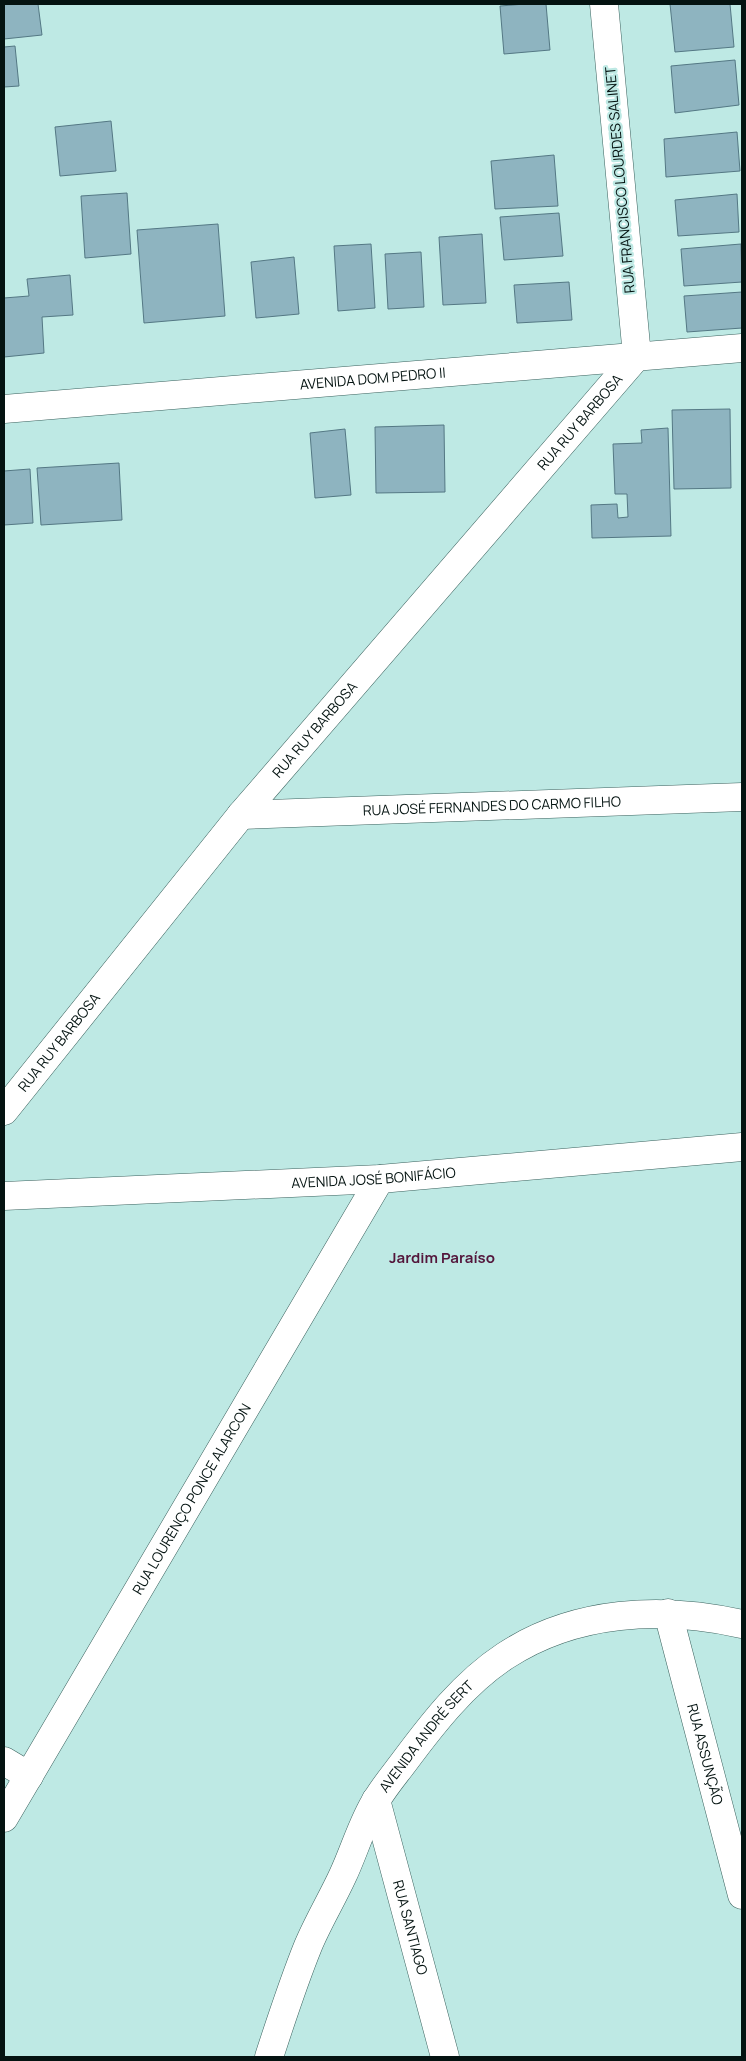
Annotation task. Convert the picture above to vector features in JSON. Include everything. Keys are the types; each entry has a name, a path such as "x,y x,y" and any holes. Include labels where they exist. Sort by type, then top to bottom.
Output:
{"street":[{"name":"RUA FRANCISCO LOURDES SALINET","path":"604,4 636,356"},
{"name":"AVENIDA DOM PEDRO II","path":"4,409 742,348"},
{"name":"RUA RUY BARBOSA","path":"4,1111 241,815 636,356"},
{"name":"RUA JOSÉ FERNANDES DO CARMO FILHO","path":"241,815 742,797"},
{"name":"AVENIDA JOSÉ BONIFÁCIO","path":"4,1196 380,1179 742,1147"},
{"name":"RUA LOURENÇO PONCE ALARCON","path":"4,1818 380,1179"},
{"name":"AVENIDA ANDRÉ SERT","path":"269,2057 308,1945 343,1874 376,1800 426,1732 459,1695 505,1656 542,1636 570,1625 618,1615 668,1613 711,1617 742,1624"},
{"name":"RUA ASSUNÇÃO","path":"668,1613 742,1895"},
{"path":"4,1761 29,1776"},
{"name":"RUA SANTIAGO","path":"376,1800 445,2057"}],"building":[{"path":"4,4 38,4 42,35 4,39"},
{"path":"546,4 550,50 504,54 500,6"},
{"path":"670,4 730,4 734,47 675,52"},
{"path":"15,46 19,86 4,87 4,47"},
{"path":"735,60 739,105 675,113 671,66"},
{"path":"111,121 116,171 60,176 55,127"},
{"path":"737,132 740,171 666,177 664,139"},
{"path":"554,155 558,206 495,209 491,161"},
{"path":"127,193 131,254 85,258 81,196"},
{"path":"737,194 739,232 678,236 675,200"},
{"path":"559,213 563,256 504,260 500,217"},
{"path":"218,224 225,316 144,323 137,230"},
{"path":"482,234 486,303 443,305 439,237"},
{"path":"371,244 375,308 338,311 334,246"},
{"path":"741,244 742,282 684,286 681,249"},
{"path":"421,252 424,307 388,309 385,254"},
{"path":"294,257 299,314 256,318 251,262"},
{"path":"70,275 73,315 42,317 44,353 4,357 4,298 29,296 27,279"},
{"path":"569,282 572,320 517,323 514,285"},
{"path":"742,292 742,328 687,332 684,296"},
{"path":"730,409 731,488 674,489 672,410"},
{"path":"444,425 445,492 376,493 375,427"},
{"path":"668,428 671,536 592,538 591,505 617,504 618,518 628,517 627,494 615,494 613,444 642,443 641,430"},
{"path":"345,429 351,495 315,498 310,433"},
{"path":"119,463 122,520 41,525 37,468"},
{"path":"30,469 33,523 4,525 4,471"}],"district":[{"name":"Jardim Paraíso","path":"442,1258"}]}
